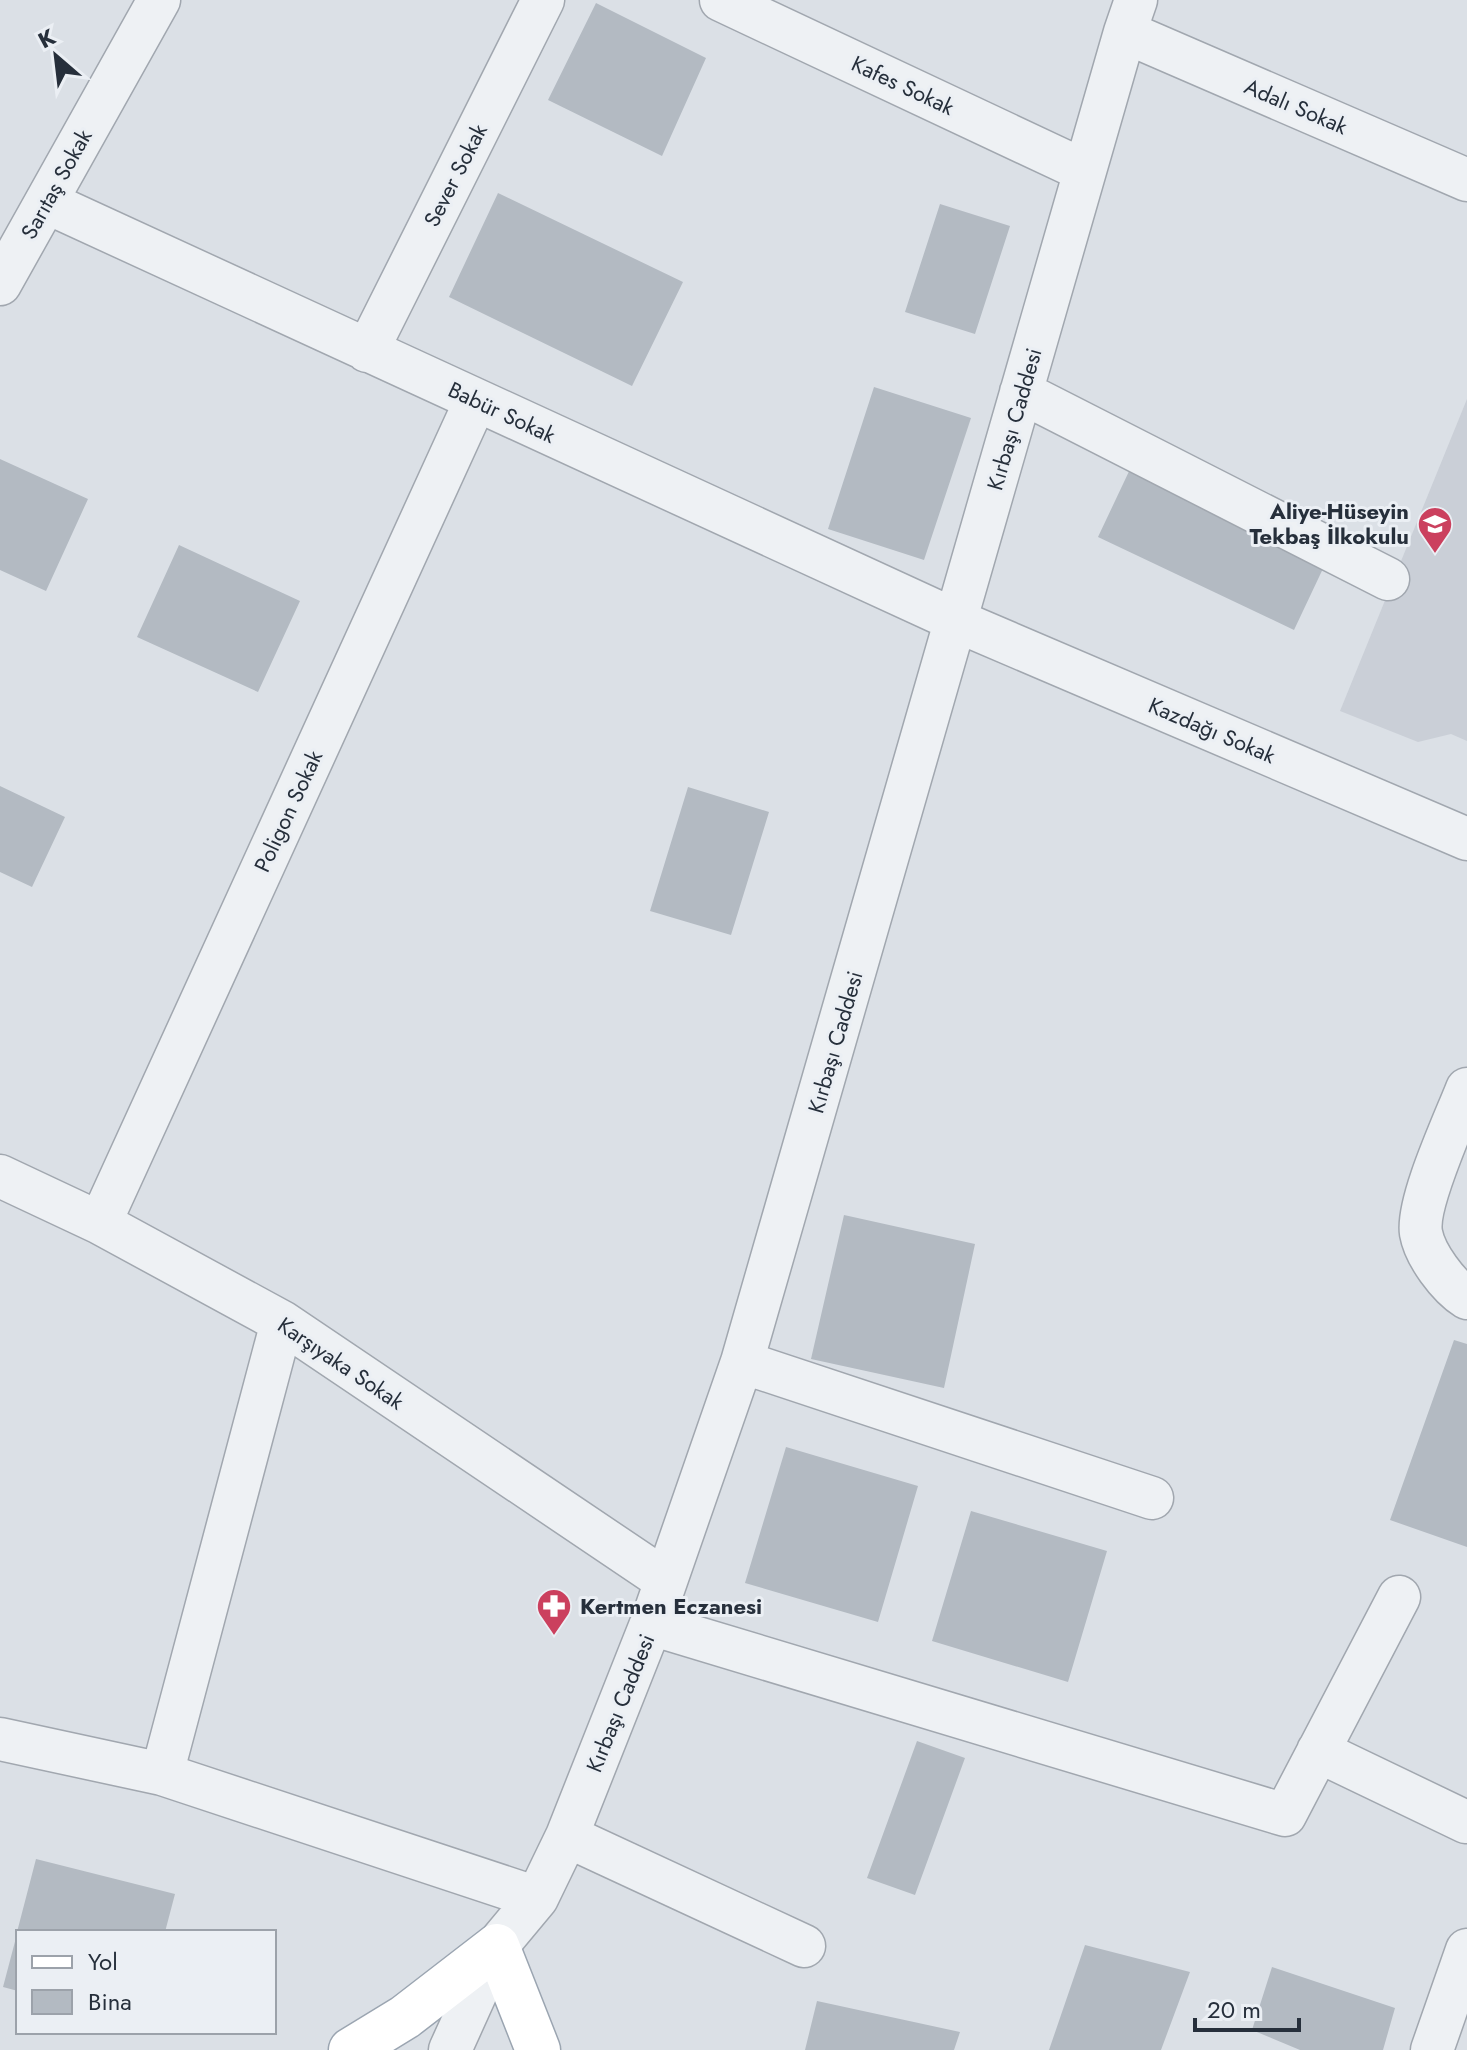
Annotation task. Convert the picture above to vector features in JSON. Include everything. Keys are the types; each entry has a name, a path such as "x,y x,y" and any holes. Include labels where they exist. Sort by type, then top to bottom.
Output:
{"main road":[{"path":"351,2050 405,2017 497,1946 538,2050"}],"street":[{"name":"Sarıtaş Sokak","path":"0,284 159,0"},
{"name":"Sever Sokak","path":"367,351 543,0"},
{"name":"Kafes Sokak","path":"721,0 1085,171"},
{"name":"Kırbaşı Caddesi","path":"450,2050 497,1946 537,1898 567,1836 651,1624 742,1362 1131,16"},
{"name":"Adalı Sokak","path":"1131,16 1467,180"},
{"name":"Babür Sokak","path":"46,202 957,621"},
{"path":"1021,392 1388,579"},
{"name":"Poligon Sokak","path":"100,1223 476,400"},
{"name":"Kazdağı Sokak","path":"957,621 1467,839"},
{"path":"1467,1089 1428,1187 1420,1232 1437,1269 1467,1298"},
{"name":"Karşıyaka Sokak","path":"0,1176 100,1223 282,1322 665,1580"},
{"path":"162,1774 282,1322"},
{"path":"742,1362 1152,1498"},
{"path":"651,1624 1285,1815 1399,1597"},
{"path":"0,1739 162,1774 537,1898"},
{"path":"1318,1751 1466,1822"},
{"path":"567,1836 804,1946"},
{"path":"1432,2050 1465,1965"}],"shaded area":[{"name":"Aliye-Hüseyin Tekbaş İlkokulu","path":"1467,399 1467,741 1451,734 1418,742 1340,711"}],"building":[{"path":"596,3 706,58 662,156 548,100"},
{"path":"498,193 683,282 632,386 449,297"},
{"path":"940,204 1010,226 975,334 905,312"},
{"path":"874,387 971,418 924,560 828,529"},
{"path":"0,459 88,499 46,591 0,570"},
{"path":"1132,465 1328,558 1294,630 1098,537"},
{"path":"179,545 300,601 258,692 137,637"},
{"path":"0,786 65,817 32,887 0,872"},
{"path":"688,787 769,812 731,935 650,911"},
{"path":"844,1215 975,1244 944,1388 811,1359"},
{"path":"1454,1340 1467,1344 1467,1547 1390,1520"},
{"path":"786,1447 918,1486 878,1622 745,1583"},
{"path":"971,1511 1107,1551 1068,1682 932,1641"},
{"path":"917,1741 965,1758 915,1895 867,1878"},
{"path":"36,1859 175,1894 166,1930 18,1930"},
{"path":"16,1938 16,1990 3,1987"},
{"path":"1085,1945 1190,1972 1161,2050 1049,2050"},
{"path":"1272,1967 1395,2008 1383,2050 1300,2050 1252,2030"},
{"path":"817,2001 960,2032 954,2050 805,2050"}],"place":[{"name":"Aliye-Hüseyin Tekbaş İlkokulu","path":"1435,555"},
{"name":"Kertmen Eczanesi","path":"554,1637"}]}
